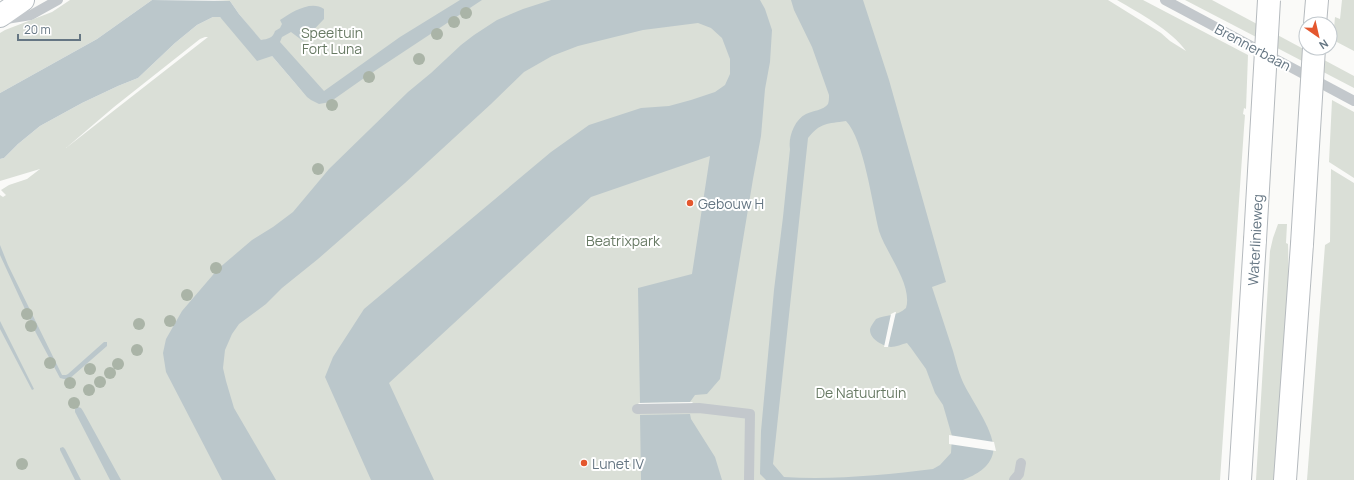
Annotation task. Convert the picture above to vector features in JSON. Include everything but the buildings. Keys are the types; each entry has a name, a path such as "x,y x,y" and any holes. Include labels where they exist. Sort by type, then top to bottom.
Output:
{"main road":[{"path":"0,16 23,0"},
{"name":"Waterlinieweg","path":"1240,480 1269,0"},
{"path":"1285,480 1314,56"}],"lane":[{"path":"0,21 31,14 58,0"},
{"name":"Brennerbaan","path":"1164,0 1354,101"},
{"path":"637,409 699,408 750,414 749,480"},
{"path":"1014,480 1019,474 1021,463"}],"green space":[{"path":"70,0 152,0 97,39 0,93 0,33 52,12"},
{"name":"Beatrixpark","path":"214,0 1108,0 1161,33 1170,41 1186,51 1180,43 1163,29 1145,16 1117,0 1143,0 1248,55 1246,109 1244,108 1243,114 1245,115 1220,480 0,480 0,195 3,197 6,195 1,190 9,185 27,179 40,169 0,181 0,159 4,158 40,126 82,103 138,78 175,43 197,25 213,17 220,17 272,56 307,97 230,1","holes":["208,37 66,148 114,107 200,39"]},
{"path":"1185,0 1212,0 1298,46 1298,56 1317,56 1354,76 1354,88"},
{"path":"1342,0 1354,0 1354,51 1338,43 1338,18 1340,19"},
{"path":"1332,100 1354,112 1354,178 1329,162"},
{"path":"1331,169 1354,183 1354,480 1307,480 1325,245 1330,242"},
{"path":"1278,224 1287,224 1286,243 1288,244 1289,289 1276,480 1256,480 1270,251"}],"shaded area":[{"path":"152,0 230,1 261,40 272,37 275,31 280,28 282,24 280,20 302,8 313,6 324,9 324,19 303,41 291,32 282,37 280,42 324,91 400,37 460,0 482,0 330,102 319,104 307,97 272,56 257,61 220,17 213,17 197,25 175,43 138,78 82,103 40,126 4,158 0,159 0,93 97,39"},
{"path":"551,0 760,0 765,9 772,30 770,62 765,89 761,136 720,379 707,394 695,395 690,402 640,403 638,288 692,274 710,156 591,197 389,383 434,480 371,480 325,377 333,357 364,309 551,152 589,125 641,108 669,106 691,100 715,92 725,85 730,74 730,59 722,38 711,28 698,23 643,30 578,46 552,56 524,72 405,183 318,259 282,288 266,304 239,324 232,334 225,350 223,368 226,381 234,408 276,480 222,480 166,372 163,353 166,339 182,311 218,269 252,240 293,212 329,169 408,92 461,45 497,20 523,9"},
{"path":"791,0 863,0 889,80 946,282 932,287 961,377 987,426 993,445 993,453 986,466 973,476 963,480 766,480 760,474 761,431 790,140 798,120 806,114 826,106 829,100 829,95 812,47 794,10","holes":["846,121 852,130 863,157 879,231 882,240 898,269 906,289 907,299 906,308 903,311 876,319 871,327 871,334 872,337 881,344 891,347 907,343 926,369 935,393 943,405 952,436 951,453 940,465 933,469 859,476 821,478 784,477 773,464 808,138 821,126 829,123"]},
{"path":"0,245 8,265 62,375 68,374 104,342 107,342 107,346 68,380 60,378 36,333 0,255"},
{"path":"0,321 34,389 32,390 0,329"},
{"path":"78,407 83,411 121,480 110,480 75,412 75,409"},
{"path":"690,414 691,419 715,457 722,480 641,480 640,415"},
{"path":"63,447 81,480 75,480 60,450 60,448"}],"pier":[{"path":"895,312 888,347 884,347 891,314"},
{"path":"693,402 691,404 638,403"},
{"path":"949,435 994,442 996,451 949,444"}],"place":[{"name":"Gebouw H","path":"690,203"},
{"name":"Lunet IV","path":"584,463"}],"park label":[{"name":"Speeltuin Fort Luna","path":"332,40"},
{"name":"De Natuurtuin","path":"861,392"}]}
